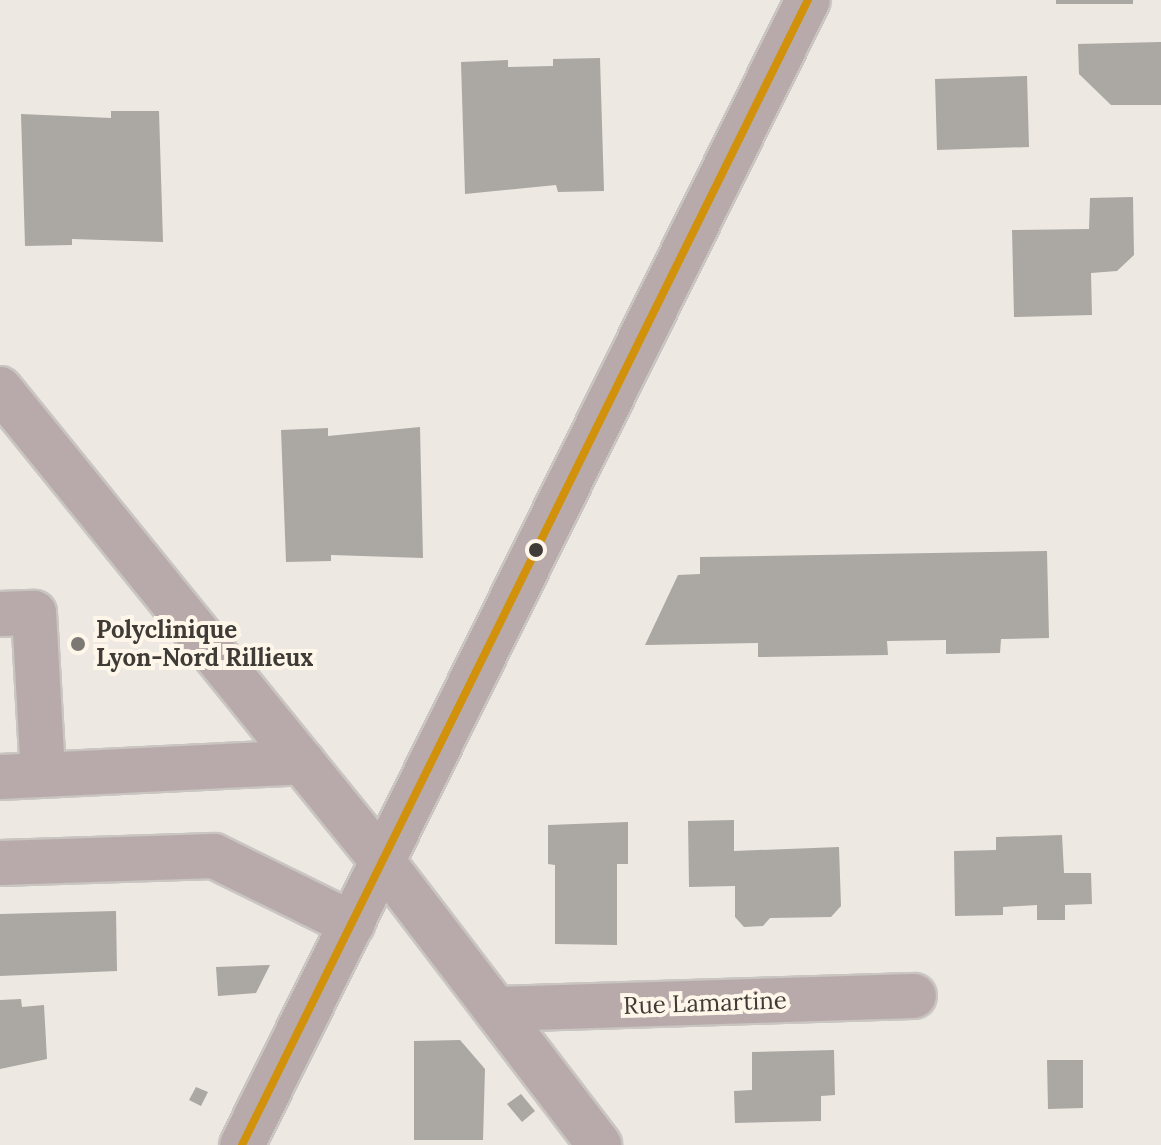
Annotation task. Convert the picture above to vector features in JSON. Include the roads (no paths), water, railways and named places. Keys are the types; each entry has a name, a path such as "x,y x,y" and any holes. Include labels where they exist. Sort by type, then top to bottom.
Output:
{"street":[{"path":"242,1145 808,0"},
{"path":"0,389 383,862 599,1145"},
{"path":"0,614 34,613 43,774"},
{"path":"0,777 303,762"},
{"path":"0,863 214,856 352,924"},
{"name":"Rue Lamartine","path":"496,1009 914,996"}],"place":[{"name":"Polyclinique Lyon-Nord Rillieux","path":"78,644"}]}
